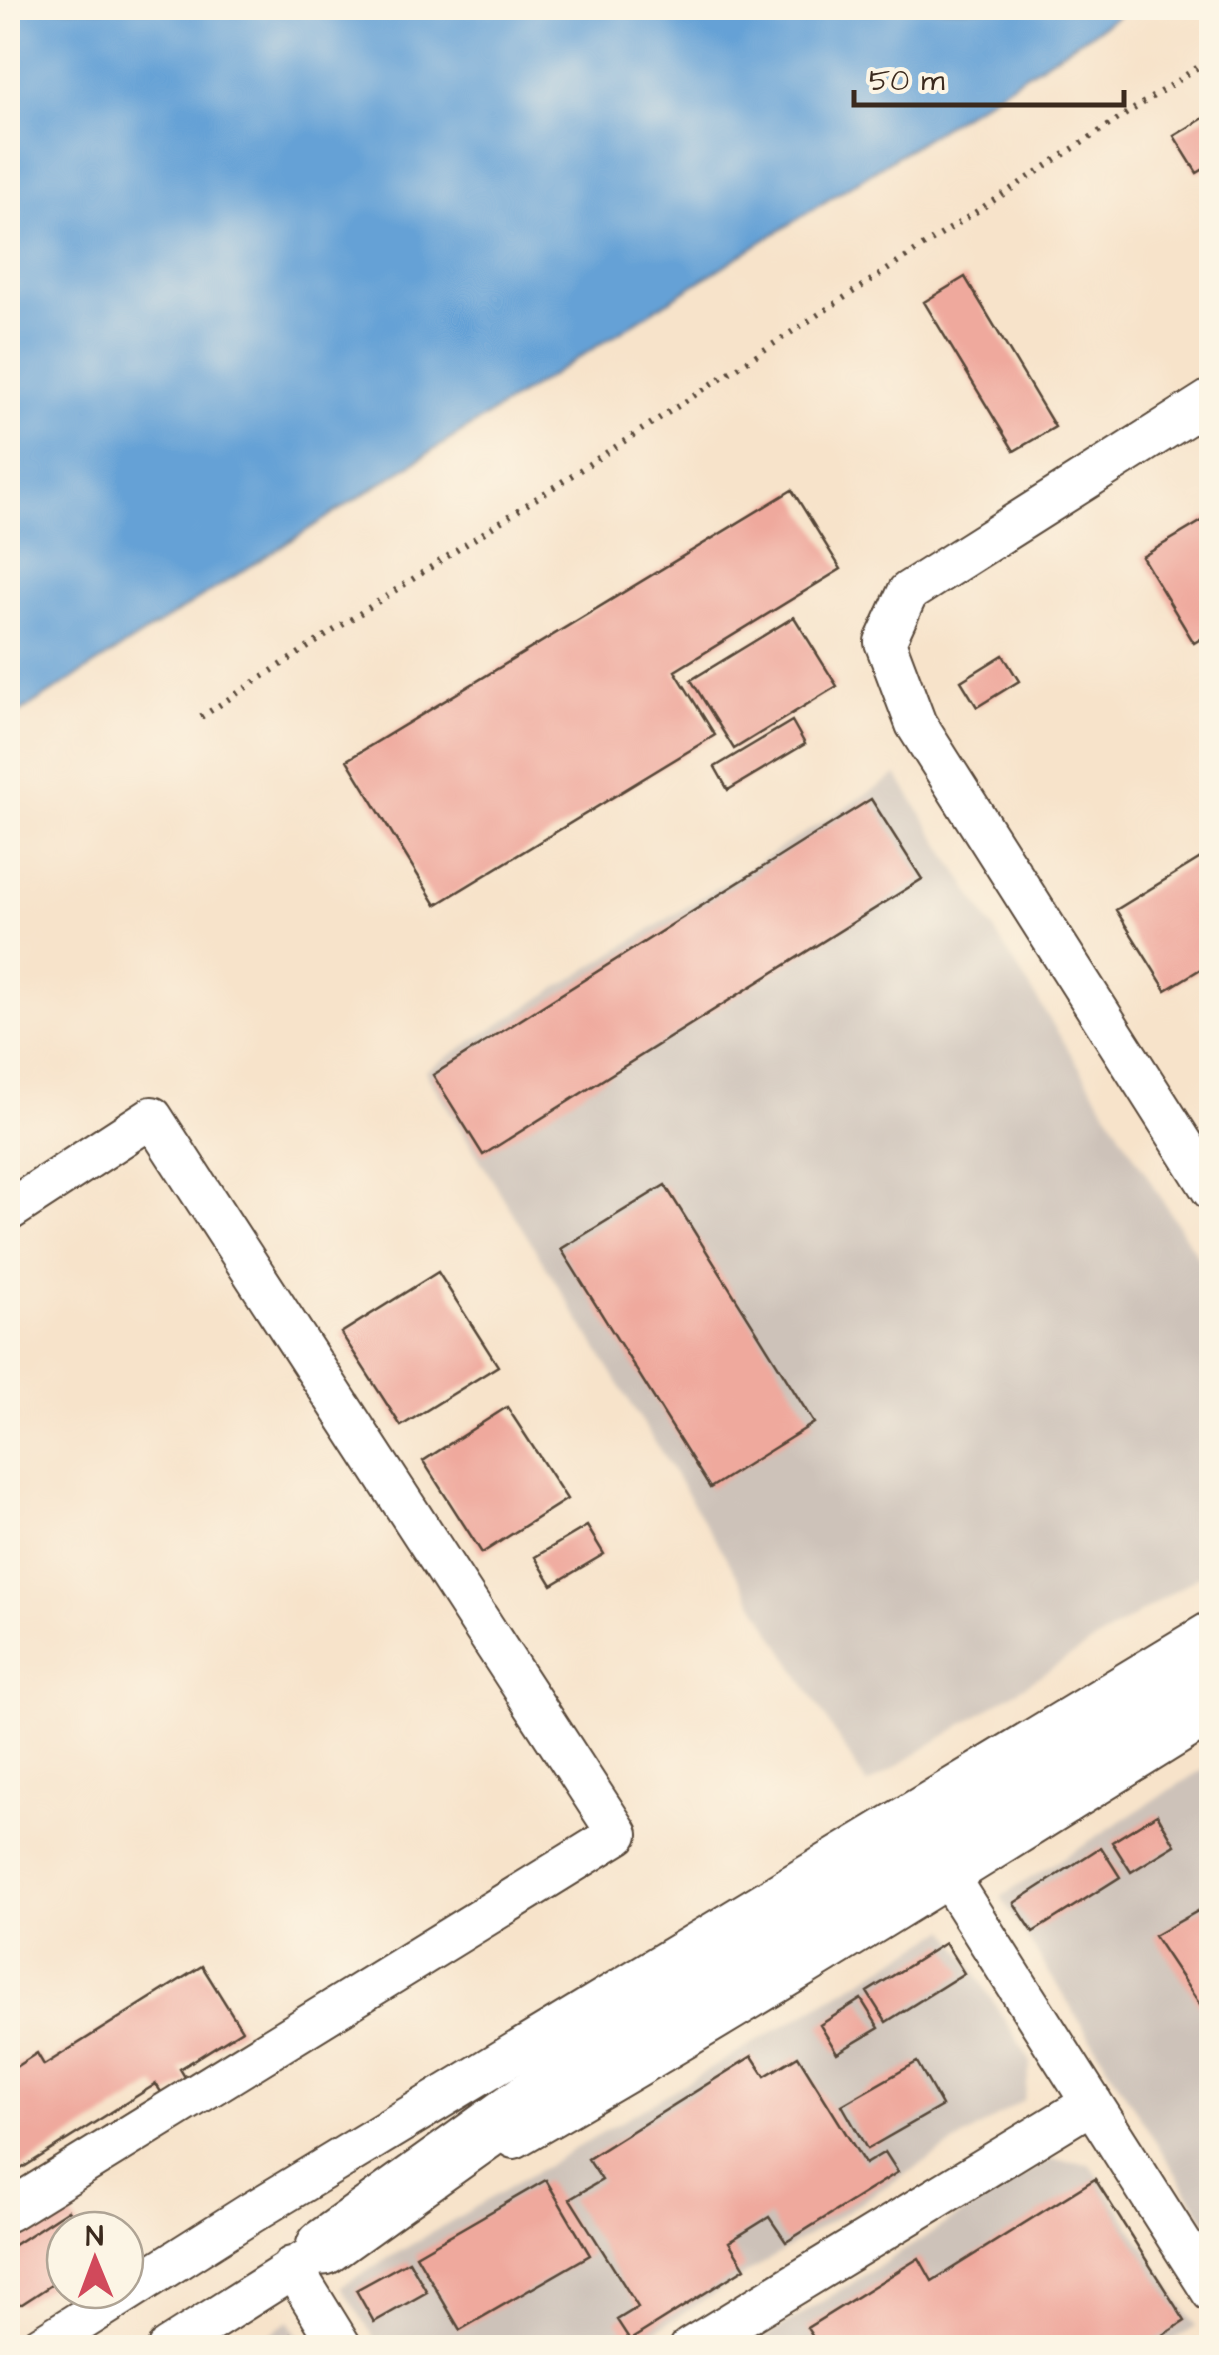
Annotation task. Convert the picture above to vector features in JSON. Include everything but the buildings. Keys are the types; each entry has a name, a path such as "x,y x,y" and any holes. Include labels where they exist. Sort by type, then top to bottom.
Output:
{"highway":[{"path":"308,2257 592,2056 1212,1670"}],"street":[{"path":"1212,399 908,592 885,642 916,724 1212,1190"},
{"path":"8,1211 152,1117 618,1834 8,2211"},
{"path":"38,2348 251,2213 1212,1631"},
{"path":"168,2348 308,2257 610,2083 1212,1713"},
{"path":"948,1878 1212,2292"},
{"path":"690,2348 1092,2103"},
{"path":"308,2257 342,2348"}],"path":[{"path":"201,717 1212,58"}],"shaded area":[{"path":"897,775 1211,1278 1211,1568 867,1785 425,1071"},
{"path":"1211,1764 1211,2229 1001,1897"},
{"path":"948,1929 1031,2062 1024,2100 629,2347 380,2347 341,2286"},
{"path":"1050,2159 1090,2164 1196,2326 1161,2347 748,2348"},
{"path":"289,2321 306,2347 247,2348"}],"water":[{"path":"8,8 1130,8 8,720"}]}
